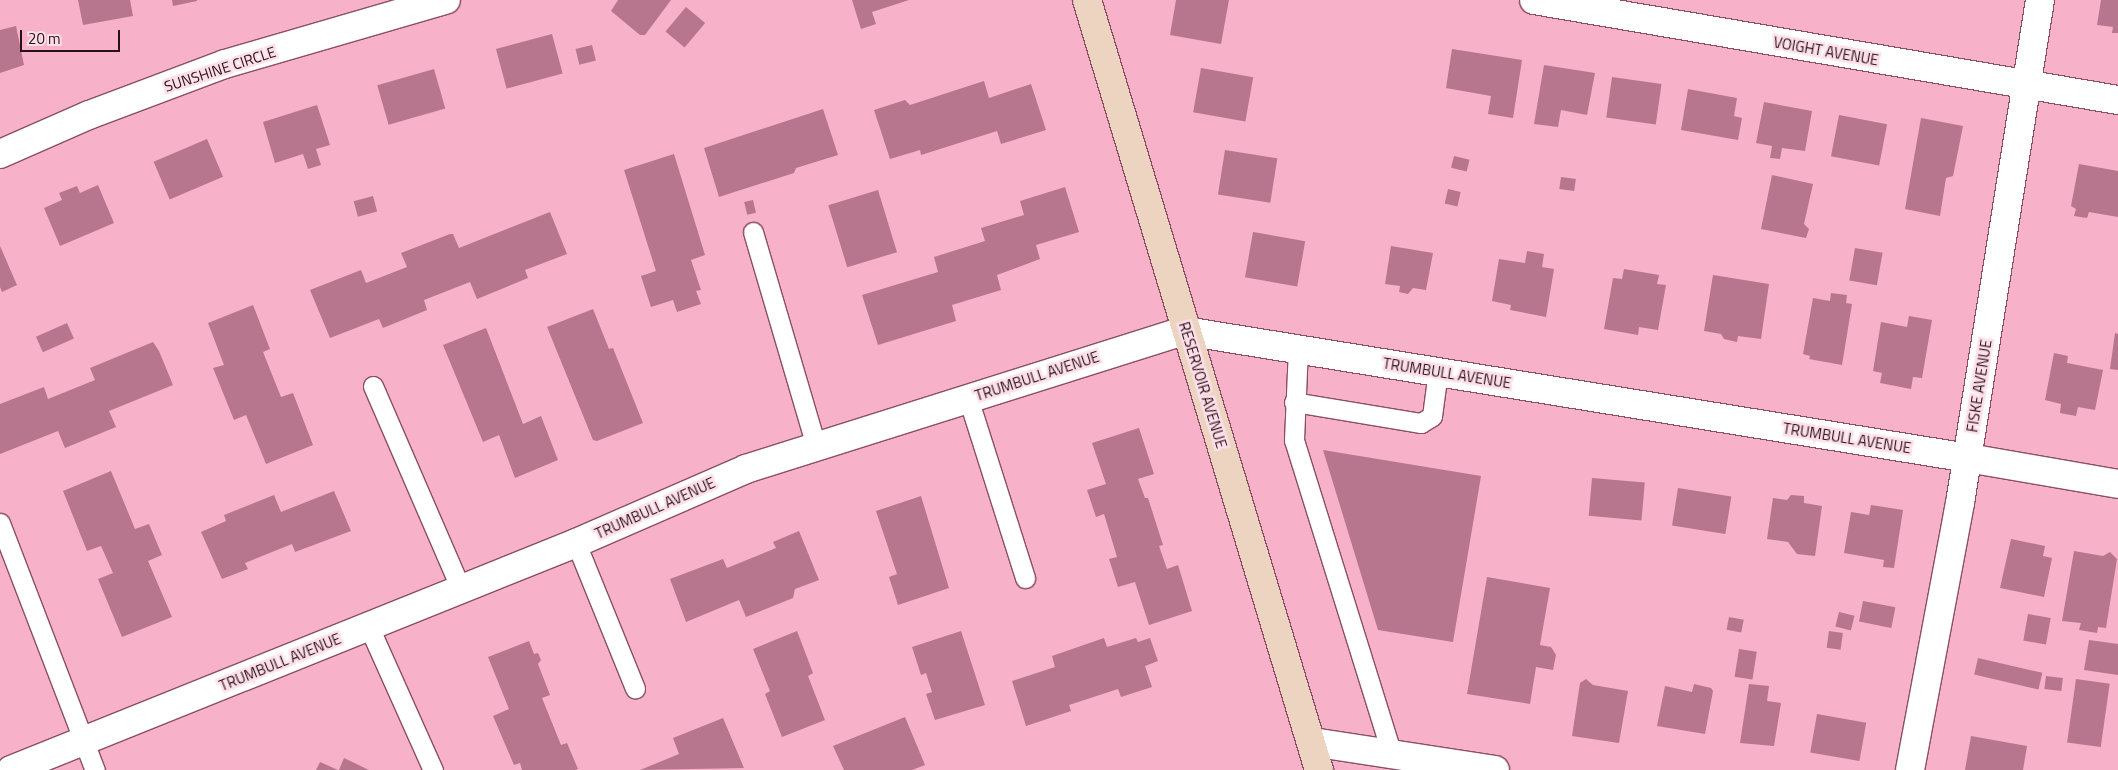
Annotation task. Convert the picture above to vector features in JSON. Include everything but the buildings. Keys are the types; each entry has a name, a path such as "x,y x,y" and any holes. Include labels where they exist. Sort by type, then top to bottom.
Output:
{"main road":[{"name":"RESERVOIR AVENUE","path":"1087,0 1319,770"}],"street":[{"name":"SUNSHINE CIRCLE","path":"0,154 90,115 225,64 446,0"},
{"name":"VOIGHT AVENUE","path":"1534,0 2118,100"},
{"name":"FISKE AVENUE","path":"1910,770 1968,458 2025,85 2040,0"},
{"name":"TRUMBULL AVENUE","path":"11,770 462,589 746,469 1185,330 2118,484"},
{"path":"1312,742 1495,770"}],"lane":[{"path":"753,232 816,446"},
{"path":"1298,348 1294,402 1294,440 1392,754"},
{"path":"1294,402 1422,422 1432,416 1438,371"},
{"path":"373,386 462,589"},
{"path":"968,398 1025,578"},
{"path":"0,522 95,770"},
{"path":"576,542 635,688"},
{"path":"369,627 433,770"}]}
